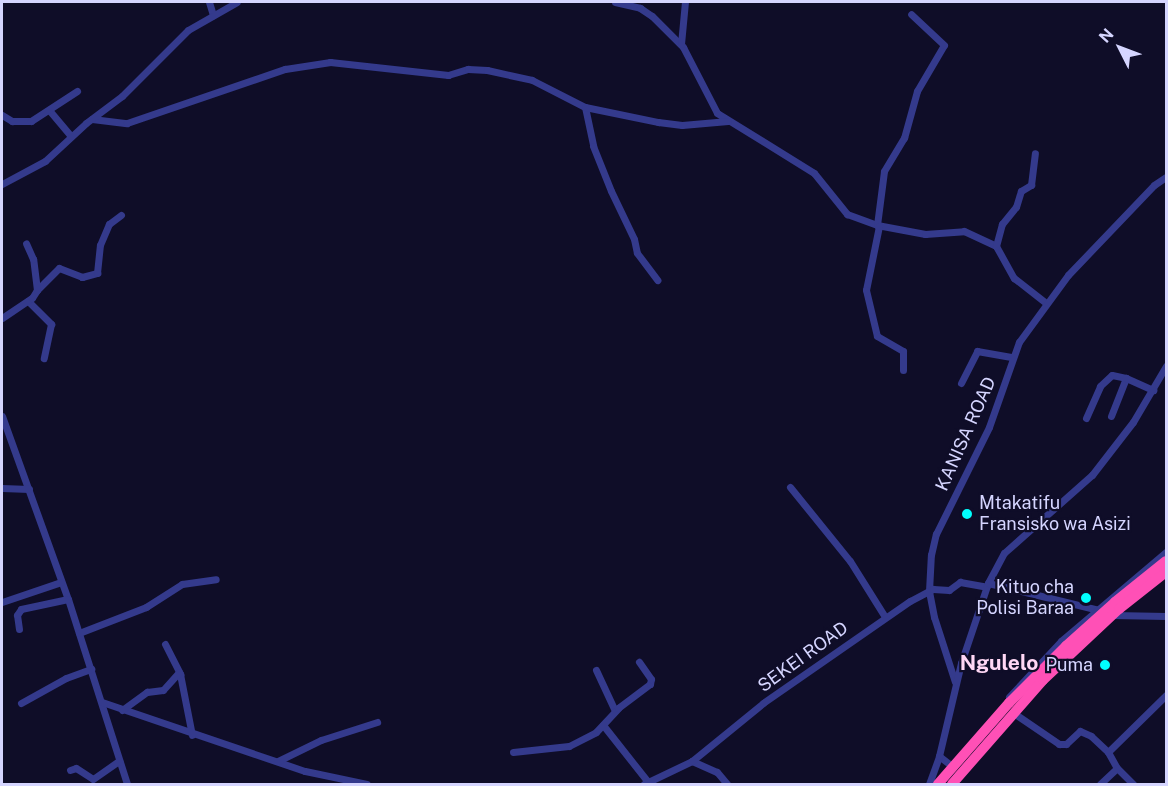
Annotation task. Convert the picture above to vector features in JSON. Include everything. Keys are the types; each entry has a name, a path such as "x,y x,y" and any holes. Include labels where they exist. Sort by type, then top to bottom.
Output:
{"highway":[{"path":"938,784 985,730 1066,646 1167,561"},
{"path":"952,784 1104,612 1167,572"}],"street":[{"path":"209,2 213,15"},
{"path":"2,184 45,161 71,136 122,96 189,30 237,2"},
{"path":"615,2 646,11 681,44 713,107 728,121 751,132 814,173 847,214 878,226 928,234 960,230 996,246 1014,278 1046,303"},
{"path":"681,44 685,2"},
{"path":"903,370 903,351 877,336 865,285 878,226 884,171 904,138 911,104 917,91 944,45 910,14"},
{"path":"92,119 127,123 285,69 330,62 440,75 468,69 514,75 585,107 682,125 728,121"},
{"path":"2,115 21,123 41,116 57,101 76,91"},
{"path":"585,107 593,146 611,191 634,239 637,253 657,280"},
{"path":"49,110 71,136"},
{"path":"996,246 1002,224 1016,207 1021,191 1031,184 1035,153"},
{"name":"KANISA ROAD","path":"955,682 934,617 929,591 931,555 936,534 989,427 1019,342 1046,303 1151,188 1167,177"},
{"path":"2,318 28,301 59,268 82,277 97,273 100,245 109,224 121,215"},
{"path":"26,243 33,259 37,290"},
{"path":"28,301 51,324 44,358"},
{"path":"961,383 977,351 1012,357"},
{"path":"929,784 939,756 955,682 988,585 1004,553 1019,537 1092,475 1117,445 1167,366"},
{"path":"1086,418 1103,382 1115,374 1153,390"},
{"path":"1111,416 1123,391 1126,378"},
{"path":"2,416 68,599 128,784"},
{"path":"2,488 29,489"},
{"path":"790,488 850,561 885,617"},
{"path":"1104,612 1167,552"},
{"path":"79,633 146,607 182,584 216,579"},
{"path":"2,602 61,582"},
{"name":"SEKEI ROAD","path":"646,783 692,761 763,704 885,617 936,588 949,590 961,582 988,585 1104,612 1167,616"},
{"path":"20,629 17,615 21,609 68,599"},
{"path":"165,644 179,672 192,735"},
{"path":"513,752 578,743 603,725 615,711 652,682 639,662"},
{"path":"21,703 90,669"},
{"path":"596,670 615,711"},
{"path":"122,710 147,692 163,690 179,672"},
{"path":"1108,752 1167,694"},
{"path":"102,702 192,735 305,771 368,784"},
{"path":"1018,716 1059,744 1065,744 1083,731 1108,752 1117,768 1133,784"},
{"path":"278,761 321,740 377,722"},
{"path":"603,725 646,783"},
{"path":"939,756 953,767"},
{"path":"70,770 76,768 93,779 119,761"},
{"path":"692,761 720,774 727,784"},
{"path":"1100,784 1117,768"}],"place":[{"name":"Mtakatifu Fransisko wa Asizi","path":"967,514"},
{"name":"Kituo cha Polisi Baraa","path":"1086,598"},
{"name":"Puma","path":"1105,665"}],"district":[{"name":"Ngulelo","path":"999,663"}]}
